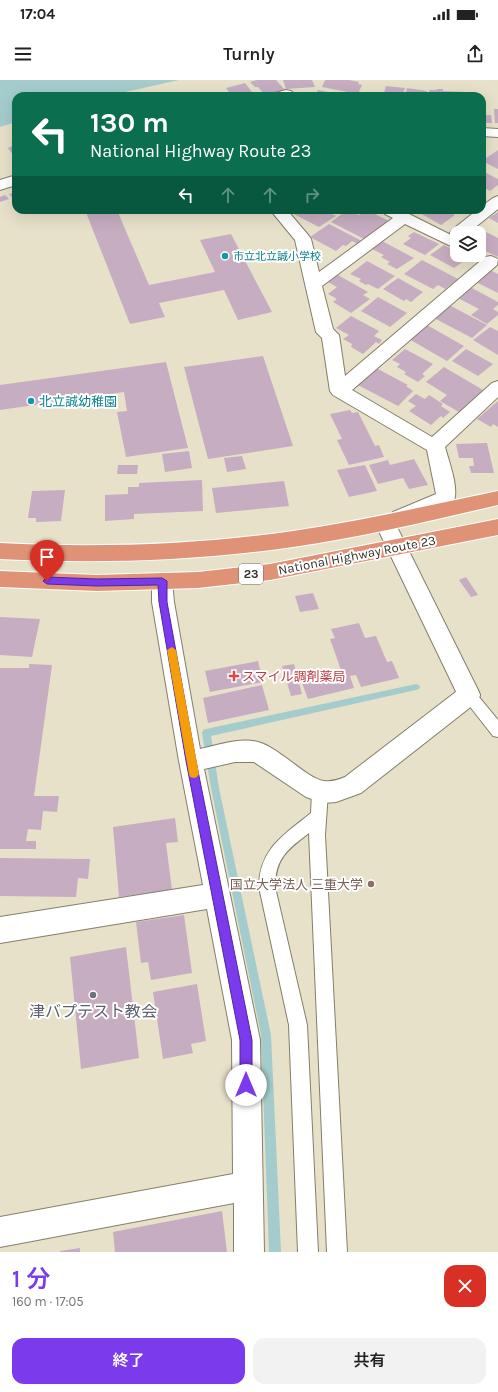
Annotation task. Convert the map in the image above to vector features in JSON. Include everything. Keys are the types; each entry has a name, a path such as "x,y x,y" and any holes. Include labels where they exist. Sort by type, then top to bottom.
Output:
{"highway":[{"name":"National Highway Route 23","path":"0,551 54,554 169,552 294,539 385,523 498,498"},
{"name":"National Highway Route 23","path":"0,579 97,582 198,580 270,572 498,527"}],"street":[{"path":"486,132 498,133"},
{"path":"0,185 12,181"},
{"path":"486,211 498,201"},
{"path":"282,214 303,239 325,332 330,335 339,390"},
{"path":"313,284 396,214 450,236"},
{"path":"469,226 483,214"},
{"path":"339,390 489,260"},
{"path":"435,445 497,389"},
{"path":"339,390 430,444 435,445"},
{"path":"191,761 245,750 257,752 270,758 303,783 320,792 332,793 353,784 470,695 396,548 385,523 446,498 446,490 435,445"},
{"path":"162,581 163,602 191,761 246,1040 249,1252"},
{"path":"0,930 218,895"},
{"path":"0,1232 247,1186"}],"lane":[{"path":"470,695 498,731"},
{"path":"320,792 318,843 337,1252"},
{"path":"308,1252 298,1025 267,887 267,874 271,862 277,852 319,816"}],"water":[{"path":"0,80 179,80 125,92 12,92 12,123 0,127"}],"building":[{"path":"257,80 276,80 285,90 262,92 250,82"},
{"path":"283,80 312,80 315,87 286,89"},
{"path":"325,80 349,80 359,82 358,84 362,85 359,92 348,92 322,87"},
{"path":"245,83 252,92 229,92 226,88"},
{"path":"386,86 405,88 404,92 384,92"},
{"path":"407,88 427,91 427,92 406,92"},
{"path":"443,89 443,91 468,92 429,92 429,90"},
{"path":"318,90 328,92 317,92"},
{"path":"494,109 498,109 498,123 495,123"},
{"path":"486,115 491,115 492,123 486,123"},
{"path":"12,146 12,154 8,148"},
{"path":"498,150 498,169 486,163 486,158"},
{"path":"486,173 498,179 498,185 490,191 486,189"},
{"path":"5,195 9,199 0,202 0,197"},
{"path":"498,212 498,223 489,218"},
{"name":"市立北立誠小学校","path":"87,214 119,214 149,285 215,272 200,240 231,234 272,312 238,320 224,290 159,303 165,317 130,324"},
{"path":"294,214 332,214 336,216 319,227"},
{"path":"342,214 375,214 389,221 364,239 331,222"},
{"path":"422,214 455,215 441,225"},
{"path":"329,224 362,241 358,244 352,241 346,246 343,245 336,251 310,237"},
{"path":"414,232 439,244 425,255 403,244 411,238 408,236"},
{"path":"486,232 498,238 498,257 486,251"},
{"path":"382,241 414,258 397,269 387,264 390,262 381,257 384,255 372,249"},
{"path":"444,245 450,248 450,262 462,262 454,268 430,255"},
{"path":"422,260 458,279 445,289 438,285 433,289 404,274"},
{"path":"367,261 395,276 378,289 368,284 366,285 359,281 361,279 350,274"},
{"path":"490,270 498,274 498,293 476,282"},
{"path":"338,275 368,292 363,295 370,299 351,313 333,302 337,299 328,294 337,287 328,282"},
{"path":"398,278 423,292 411,302 406,299 404,301 383,289"},
{"path":"470,287 498,302 498,305 493,309 498,312 498,315 487,324 471,315 479,309 458,298"},
{"path":"378,297 407,313 390,327 361,311"},
{"path":"449,305 487,325 472,338 434,318"},
{"path":"351,316 379,331 374,336 382,340 379,344 376,342 363,354 351,347 352,344 343,339 349,335 336,328"},
{"path":"427,325 464,346 447,361 409,339"},
{"path":"490,327 498,331 498,355 473,340"},
{"path":"405,349 433,364 422,374 425,376 418,382 404,374 406,372 397,367 400,364 392,360"},
{"path":"466,349 493,364 478,376 452,361"},
{"path":"263,356 293,446 208,459 184,367"},
{"name":"北立誠幼稚園","path":"166,362 188,448 126,457 117,412 127,411 124,392 0,410 0,385"},
{"path":"444,367 483,390 459,412 440,401 447,395 426,382"},
{"path":"376,368 408,385 406,386 413,391 398,406 356,384"},
{"path":"416,394 425,399 429,395 443,404 441,406 450,412 443,418 441,416 431,425 409,411 416,406 408,401"},
{"path":"498,401 498,427 493,424 491,427 477,419"},
{"path":"350,410 352,413 358,412 375,446 379,445 384,457 349,465 337,440 342,439 330,414"},
{"path":"487,443 494,473 471,473 469,466 474,466 473,458 459,458 456,444"},
{"path":"189,451 192,468 165,472 162,454"},
{"path":"242,456 246,469 227,472 224,458"},
{"path":"414,459 428,485 409,489 403,478 378,484 369,465 388,460 390,465"},
{"path":"118,465 138,465 137,474 117,474"},
{"path":"365,465 377,491 349,497 337,470"},
{"path":"202,480 203,511 134,514 134,519 105,521 105,495 128,494 128,487 139,487 139,483"},
{"path":"284,481 289,506 216,513 212,488"},
{"path":"65,490 61,521 36,522 36,518 28,518 32,491"},
{"path":"466,577 478,595 471,597 459,580"},
{"path":"313,593 319,609 300,612 295,596"},
{"path":"0,617 40,619 32,657 0,655"},
{"path":"359,623 365,638 376,636 387,662 392,661 399,678 361,687 356,675 350,676 354,688 308,699 301,680 341,670 330,639 335,638 331,629"},
{"name":"スマイル調剤薬局","path":"258,661 263,682 210,692 205,671"},
{"path":"29,664 52,665 34,796 59,796 57,812 43,811 41,830 28,829 26,841 36,841 36,849 0,849 0,668 29,668"},
{"path":"294,664 302,694 291,696 282,666"},
{"path":"262,685 269,710 208,723 203,698"},
{"path":"175,818 178,842 166,843 172,890 119,897 113,827"},
{"path":"0,858 90,859 88,879 78,878 76,897 0,896"},
{"path":"184,915 192,973 151,980 148,962 141,963 136,922"},
{"path":"126,947 139,1058 81,1069 70,957"},
{"path":"197,984 206,1041 191,1044 193,1053 163,1059 153,992"},
{"path":"222,1211 227,1252 115,1252 113,1232"},
{"path":"80,1248 80,1252 60,1252 60,1251"}],"waterway":[{"path":"275,1252 266,1035 215,788 206,733 416,687"}],"slow traffic":[{"path":"172,650 194,774"}],"place":[{"name":"市立北立誠小学校","path":"225,256"},
{"name":"北立誠幼稚園","path":"31,401"},
{"name":"スマイル調剤薬局","path":"234,676"},
{"name":"国立大学法人 三重大学","path":"371,884"},
{"name":"津バプテスト教会","path":"93,995"}],"route":[{"path":"47,581 162,581 163,602 191,761 246,1040 246,1085"}]}
